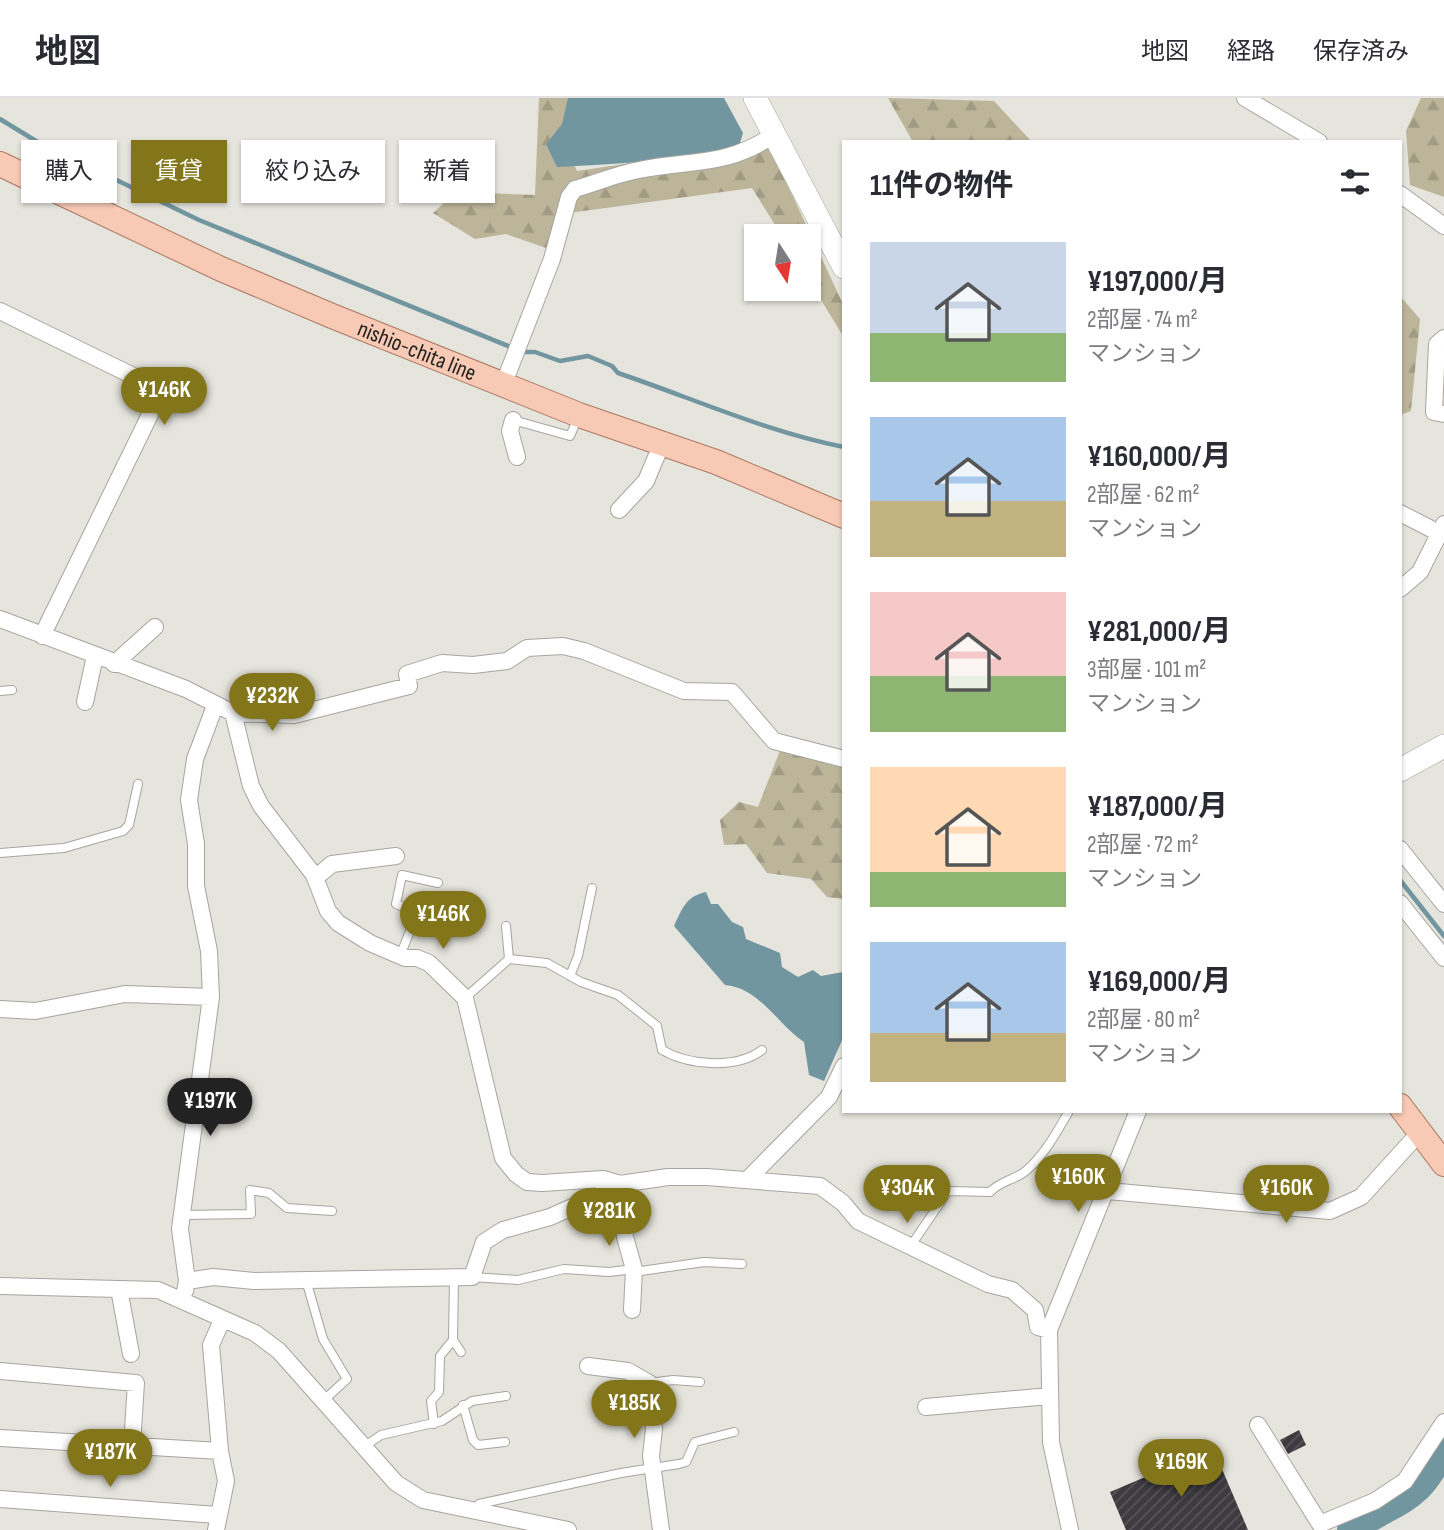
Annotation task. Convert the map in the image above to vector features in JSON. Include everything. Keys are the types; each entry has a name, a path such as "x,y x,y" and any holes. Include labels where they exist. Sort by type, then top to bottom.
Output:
{"main road":[{"path":"755,98 842,263"},
{"name":"nishio-chita line","path":"0,164 221,269 420,353 504,383 579,415 716,461 842,515"},
{"path":"1402,769 1444,746"},
{"path":"1402,1109 1444,1164"}],"street":[{"path":"1245,98 1316,140"},
{"path":"504,383 552,259 569,197 575,189 639,170 696,165 749,152 775,134"},
{"path":"1402,195 1444,226"},
{"path":"0,311 162,390 42,636"},
{"path":"1444,338 1437,344 1434,412 1444,414"},
{"path":"513,420 510,431 517,457"},
{"path":"619,510 646,481 663,443"},
{"path":"1402,514 1442,529 1420,572 1402,587"},
{"path":"0,619 208,698 215,706 233,713 308,712 409,687 407,674 442,663 473,665 507,661 527,648 563,646 584,651 684,691 732,692 774,741 842,758"},
{"path":"114,664 155,627"},
{"path":"85,702 95,656"},
{"path":"182,1300 187,1281 180,1231 211,997 209,951 196,886 196,845 189,800 195,759 215,706"},
{"path":"233,713 251,786 261,806 315,878 328,911 338,923 400,956 418,958 429,963 465,998 503,1158 516,1174 527,1182 603,1179 616,1184 668,1177 748,1178 820,1186 842,1203 858,1221 988,1284 1012,1290 1035,1310 1038,1327 1049,1330"},
{"path":"1402,851 1438,884 1444,904"},
{"path":"315,878 332,864 396,856"},
{"path":"1402,906 1444,958"},
{"path":"0,1009 35,1011 125,995 211,997"},
{"path":"748,1178 829,1097 842,1070"},
{"path":"1070,1530 1051,1442 1049,1330 1108,1191 1136,1113"},
{"path":"1108,1191 1330,1211 1361,1197 1420,1132"},
{"path":"616,1184 634,1270 632,1310"},
{"path":"187,1281 213,1277 254,1281 472,1277 484,1242 493,1236 503,1230 562,1212 608,1191 616,1184"},
{"path":"0,1286 158,1290 182,1300 255,1333 279,1351 396,1483 424,1500 568,1530"},
{"path":"119,1289 131,1354"},
{"path":"0,1499 216,1522 226,1481 220,1451 211,1345 222,1320"},
{"path":"588,1366 628,1371 649,1383 654,1429 653,1467 661,1530"},
{"path":"0,1371 136,1382 132,1446"},
{"path":"926,1407 1049,1396"},
{"path":"1258,1425 1320,1524 1375,1502 1405,1482 1444,1422"},
{"path":"0,1438 220,1451"}],"lane":[{"path":"513,420 570,436 579,415"},
{"path":"0,691 12,690"},
{"path":"0,853 64,848 123,831 129,825 138,784"},
{"path":"400,956 414,921 412,912 396,904 402,875 438,883"},
{"path":"570,976 578,956 593,888"},
{"path":"506,926 509,959"},
{"path":"465,998 509,959 547,963 570,976 618,995 644,1013 657,1026 662,1050 678,1059 728,1063 762,1050"},
{"path":"910,1247 947,1191 990,1192 1004,1180 1025,1172 1055,1136 1068,1113"},
{"path":"182,1215 251,1214 250,1191 269,1194 287,1208 332,1211"},
{"path":"472,1277 518,1280 564,1269 609,1272 704,1262 742,1264"},
{"path":"454,1278 453,1340 461,1352"},
{"path":"306,1280 323,1339 347,1379 324,1399"},
{"path":"433,1424 431,1401 439,1392 440,1356 453,1340"},
{"path":"649,1383 673,1380 700,1382"},
{"path":"365,1446 381,1435 433,1424 463,1405 506,1396"},
{"path":"463,1405 473,1440 478,1445 505,1442"},
{"path":"474,1512 479,1504 686,1462 695,1442 734,1432"}],"green space":[{"path":"539,98 579,98 568,150 577,171 768,143 806,224 774,224 752,188 569,213 552,250 506,234 475,239 433,213 444,203 495,203 495,193 535,195"},
{"path":"888,98 994,101 1030,140 912,140"},
{"path":"1421,98 1444,98 1444,197 1410,185 1406,131"},
{"path":"821,257 842,302 842,334 821,300"},
{"path":"1402,298 1420,319 1411,411 1402,414"},
{"path":"781,748 842,755 842,899 827,897 811,879 767,873 746,844 724,845 720,820 739,802 758,807"}],"water":[{"path":"568,98 724,98 743,133 739,146 717,151 649,161 557,167 546,144 562,124"},
{"path":"706,892 711,904 718,904 732,922 743,927 746,939 780,953 782,967 798,977 813,970 821,976 842,972 842,1040 824,1081 809,1075 804,1042 759,1000 725,985 674,926 689,900"}],"building":[{"path":"1299,1430 1306,1445 1288,1454 1280,1440"},
{"path":"1213,1448 1248,1530 1126,1530 1110,1492"}],"waterway":[{"path":"0,119 36,141 199,220 513,348"},
{"path":"521,352 535,352 560,361 588,356 612,366 618,373 730,414 787,433 842,447"},
{"path":"1402,883 1444,936"},
{"path":"1351,1530 1406,1498 1416,1489 1426,1479 1444,1445"}]}
